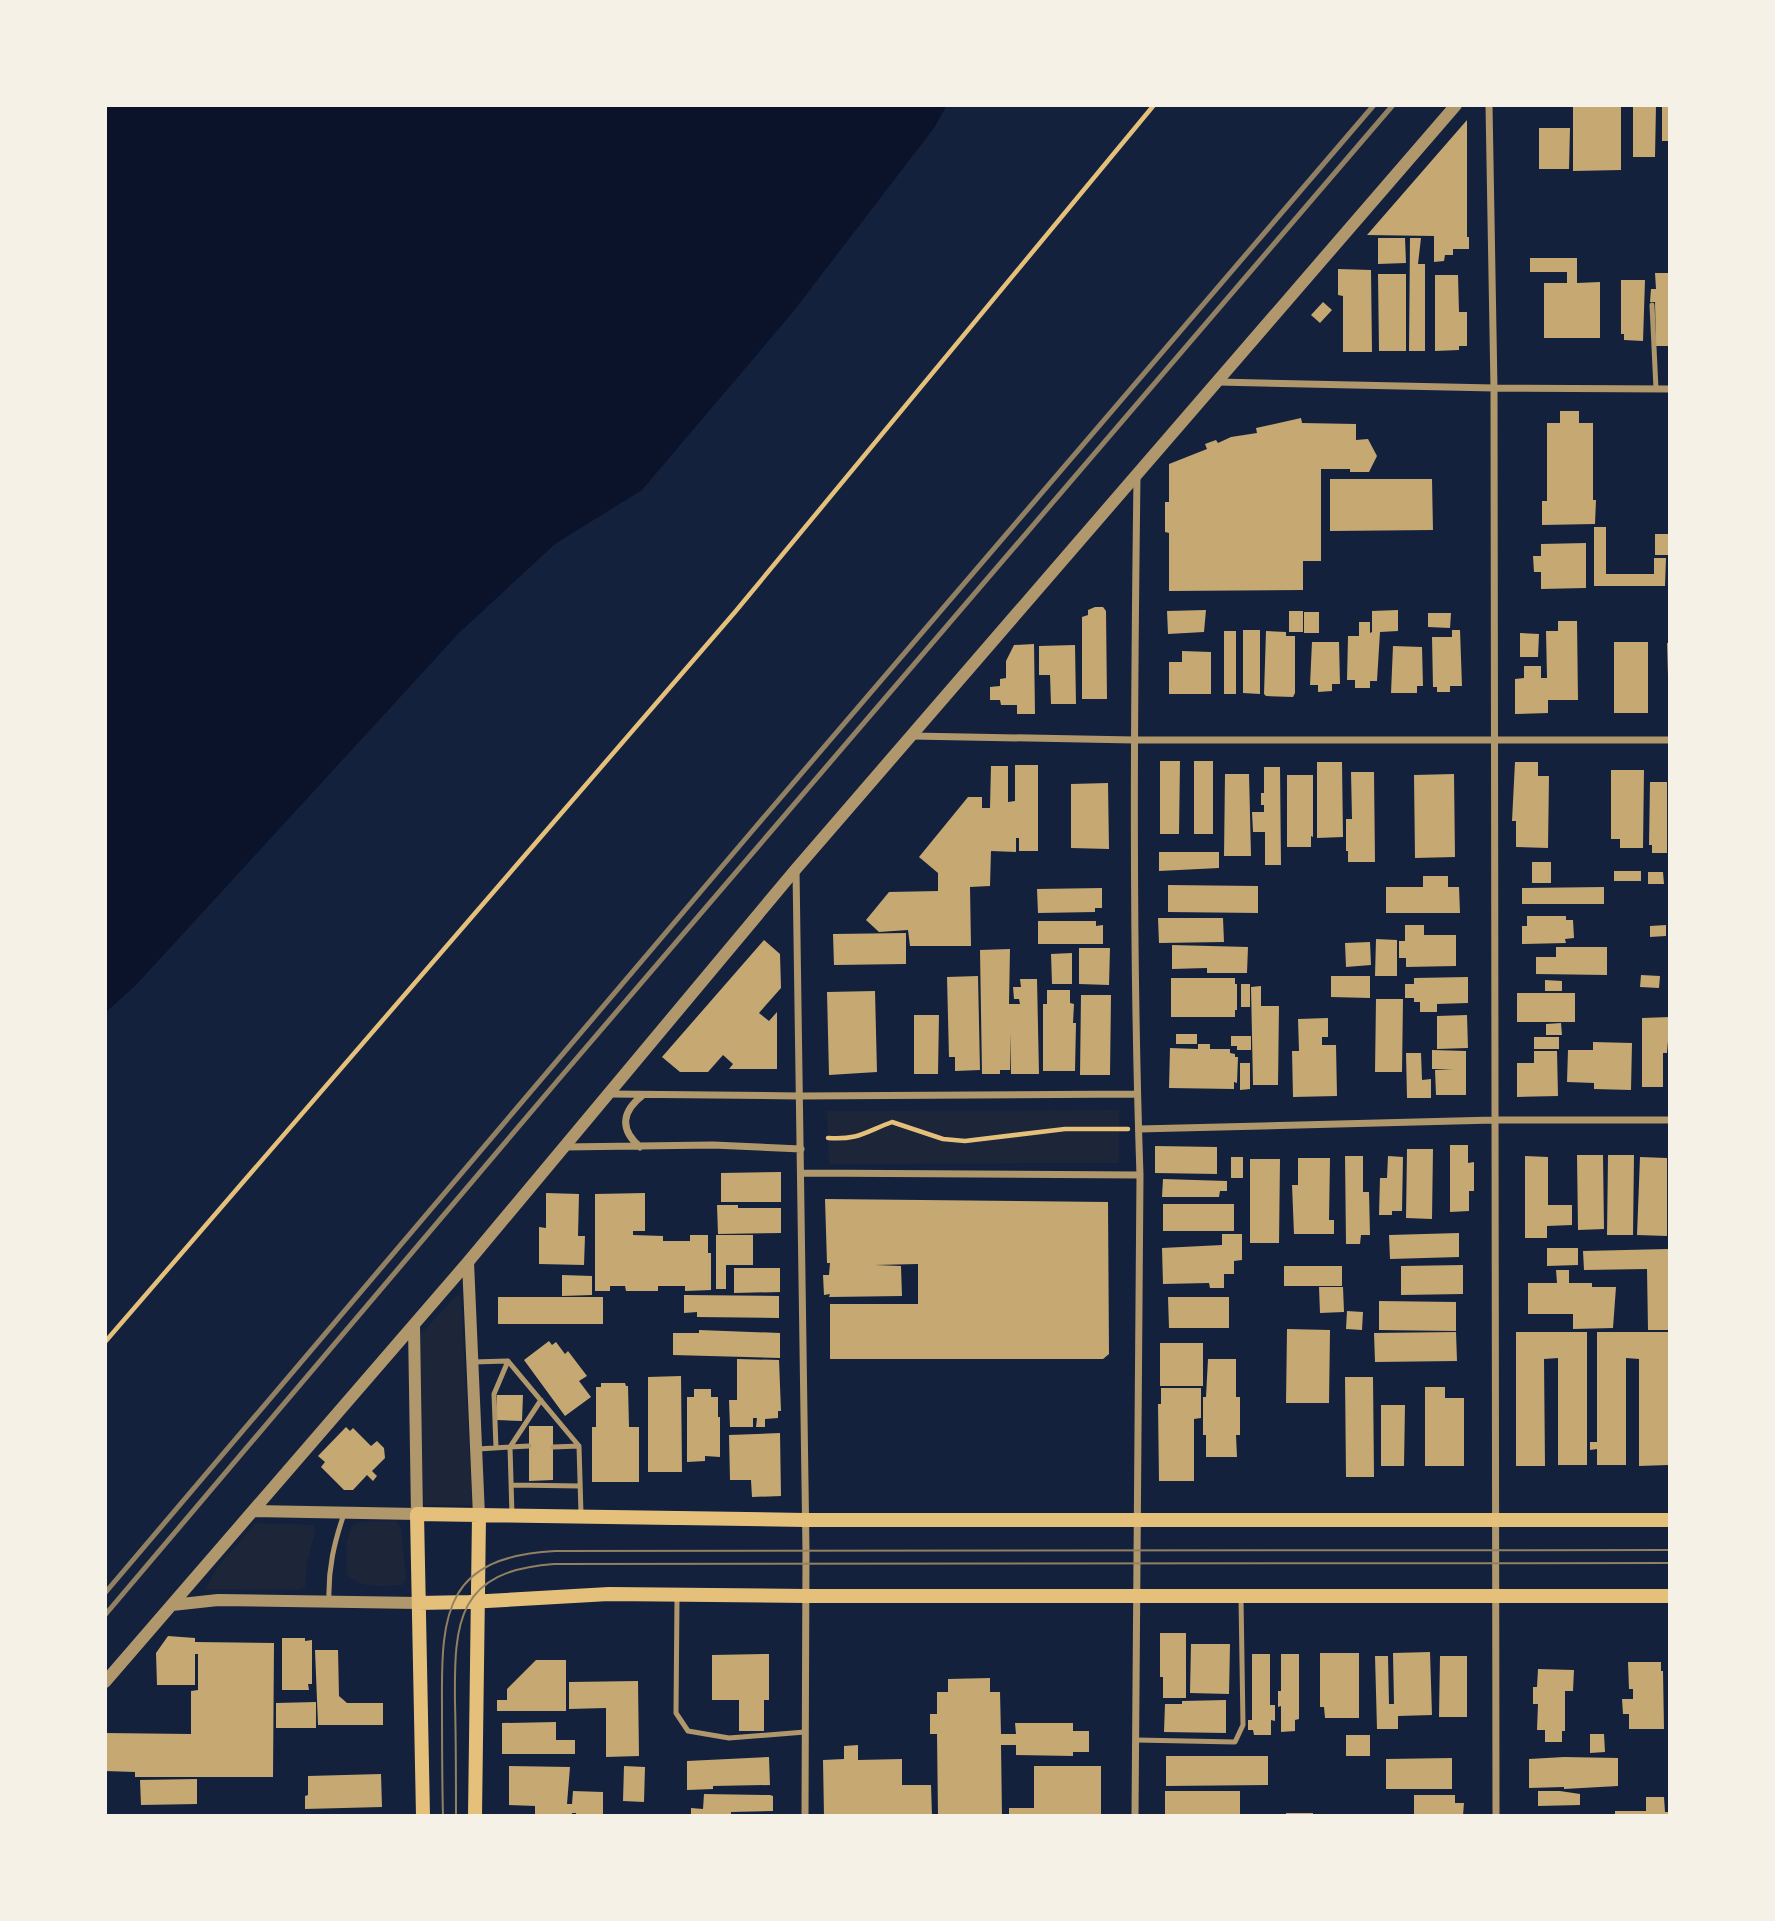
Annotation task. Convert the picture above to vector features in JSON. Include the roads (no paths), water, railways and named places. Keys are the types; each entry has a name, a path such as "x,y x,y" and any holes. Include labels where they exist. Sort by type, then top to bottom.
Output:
{"main road":[{"path":"423,1816 417,1514 806,1520 1670,1520"},
{"path":"475,1816 479,1516"},
{"path":"419,1603 609,1594 1670,1596"}],"street":[{"path":"105,1682 414,1326 796,869 1456,105"},
{"path":"1489,105 1494,388 1496,1816"},
{"path":"1217,382 1670,389"},
{"path":"1135,1816 1140,1175 1134,740 1137,476"},
{"path":"911,736 1134,740 1670,740"},
{"path":"796,869 806,1520 804,1816"},
{"path":"608,1094 1137,1094"},
{"path":"640,1147 632,1140 626,1128 625,1116 631,1104 643,1094"},
{"path":"1139,1129 1494,1120 1670,1120"},
{"path":"564,1147 713,1145 801,1149"},
{"path":"802,1173 1140,1175"},
{"path":"468,1262 479,1516"},
{"path":"254,1511 417,1514 414,1326"},
{"path":"172,1605 218,1600 419,1603"}],"lane":[{"path":"1651,305 1656,388"},
{"path":"472,1362 509,1361"},
{"path":"509,1361 579,1446 581,1517"},
{"path":"496,1448 494,1394 509,1361"},
{"path":"512,1517 510,1447 541,1400"},
{"path":"476,1449 529,1446"},
{"path":"553,1447 579,1446"},
{"path":"512,1485 580,1486"},
{"path":"329,1600 328,1579 334,1542 344,1514"},
{"path":"677,1595 676,1713 688,1731 729,1738 805,1732"},
{"path":"1136,1740 1235,1742 1243,1724 1241,1596"}],"tram line":[{"path":"443,1816 442,1671 449,1616 457,1595 471,1578 491,1564 519,1555 555,1551 1670,1550"},
{"path":"456,1816 455,1674 460,1625 468,1605 480,1589 497,1577 522,1569 554,1564 1670,1563"}],"railway":[{"path":"105,1593 1374,105"},
{"path":"105,1615 559,1079 1393,105"}]}
